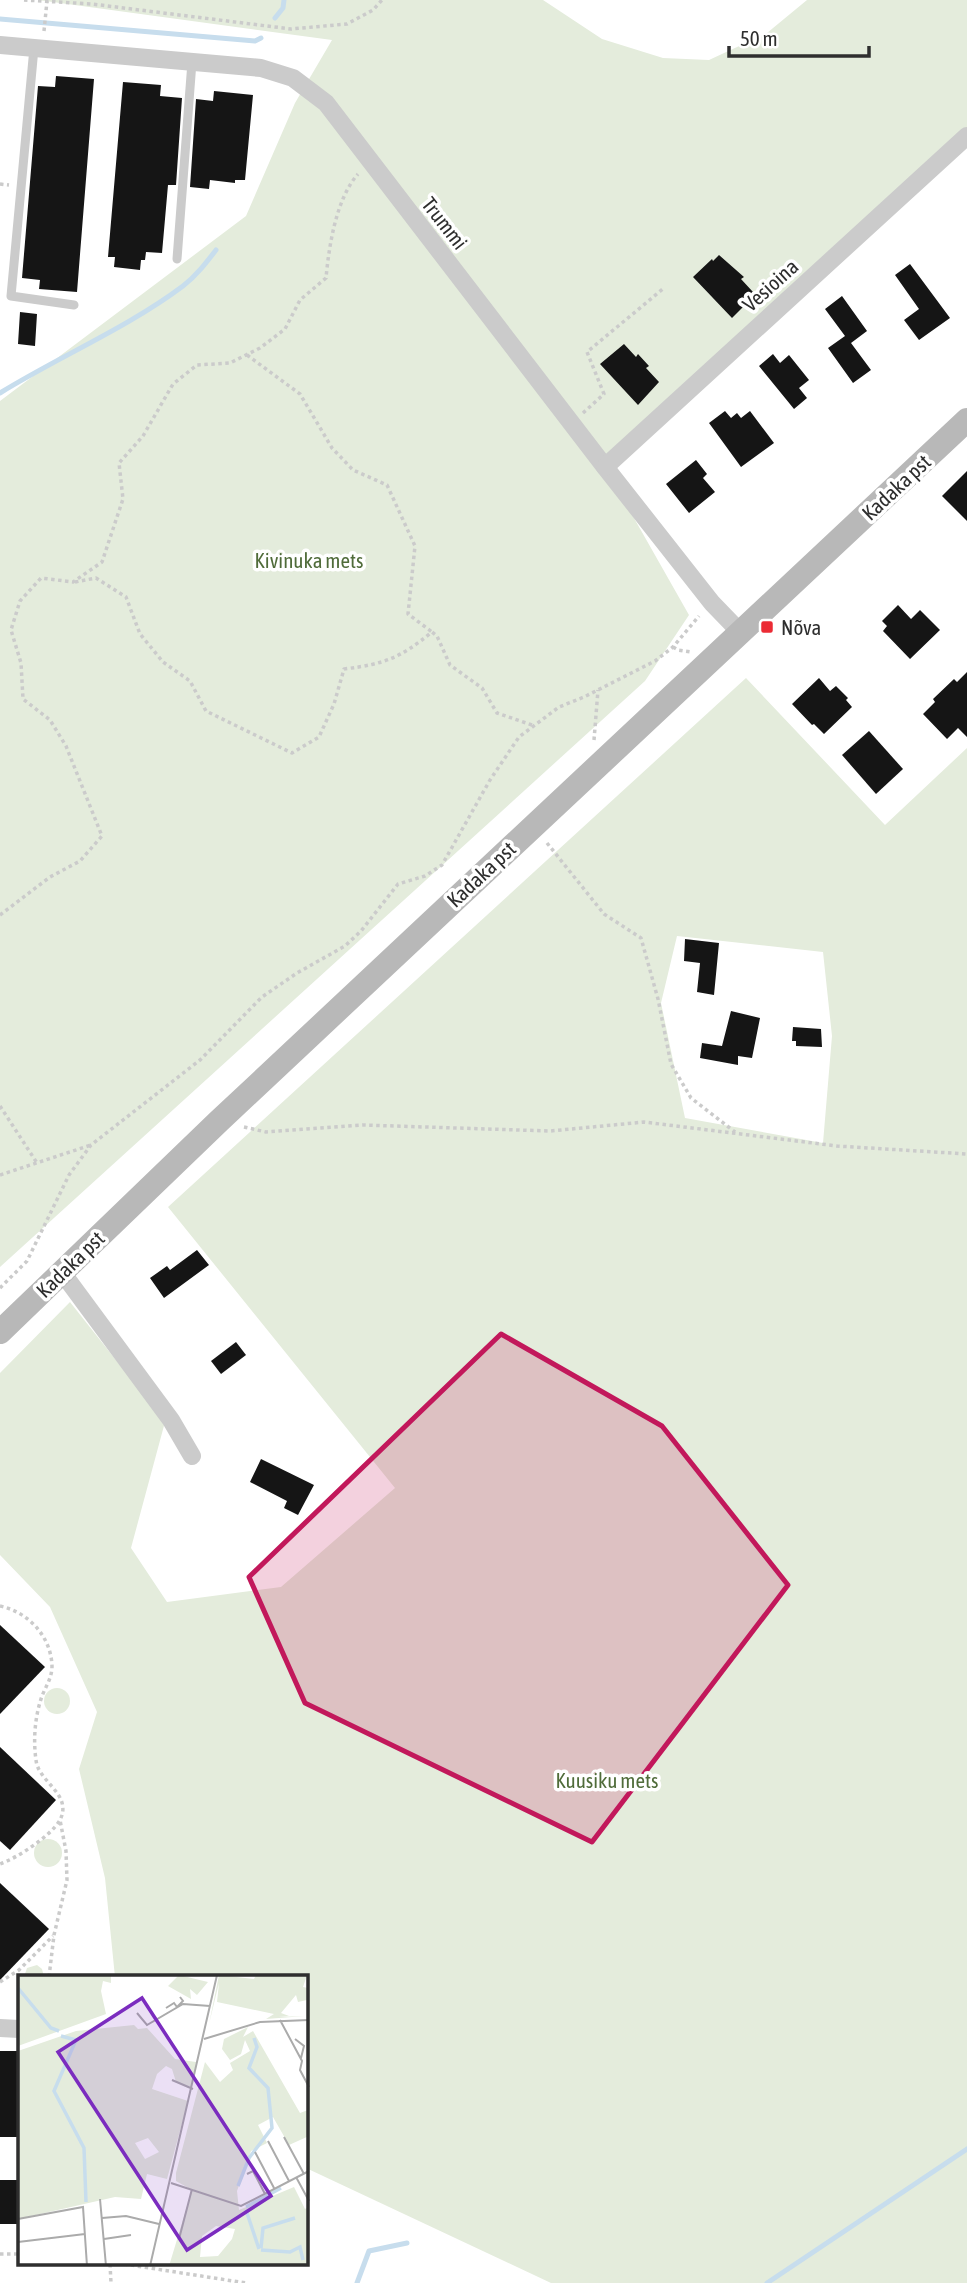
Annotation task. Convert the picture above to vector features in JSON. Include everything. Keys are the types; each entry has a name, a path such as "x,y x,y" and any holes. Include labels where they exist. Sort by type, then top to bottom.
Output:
{"main road":[{"name":"Kadaka pst","path":"0,1332 219,1121 967,420"}],"street":[{"name":"Trummi","path":"0,45 261,68 293,78 326,103 604,467 712,603 740,632"},
{"name":"Vesioina","path":"604,467 967,136"},
{"path":"61,1271 170,1420 192,1456"},
{"path":"0,2028 18,2029"}],"lane":[{"path":"34,48 11,296 74,305"},
{"path":"177,259 192,62"}],"path":[{"path":"24,0 92,4 291,29 347,24 373,10 382,0"},
{"path":"44,30 47,1"},
{"path":"73,582 102,562 123,499 119,463 143,436 173,384 197,365 230,363 260,348 285,329 300,300 326,278 329,247 336,218 354,179 369,161"},
{"path":"571,424 604,394 587,352 664,288"},
{"path":"246,355 300,394 332,448 353,470 387,485 415,546 408,614 437,636 450,665 482,688 497,713 533,726"},
{"path":"0,915 50,877 80,861 102,836 66,746 50,720 23,699 21,663 11,630 20,601 41,578 73,582 96,578 126,597 140,634 163,662 190,681 206,711 292,753 319,737 334,704 345,669 378,665 410,650 432,632"},
{"path":"0,1288 27,1261 69,1175 92,1145 200,1060 262,996 345,946 362,931 398,884 425,876 442,865 490,780 519,737 559,707 655,661 673,647 705,609"},
{"path":"673,647 699,655"},
{"path":"587,749 594,741 598,690"},
{"path":"532,826 604,914 641,938 658,999 671,1064 691,1098 736,1134"},
{"path":"0,1106 37,1163"},
{"path":"219,1121 266,1132 363,1125 550,1131 644,1122 837,1146 967,1154"},
{"path":"0,1175 92,1145"},
{"path":"0,1606 26,1616 39,1629 48,1647 52,1666 50,1683 42,1697 35,1728 34,1747 36,1766 61,1797 60,1820 66,1851 67,1880 54,1935 49,1975"},
{"path":"0,1864 9,1861 48,1834 60,1820"},
{"path":"0,1982 19,1970 54,1935"},
{"path":"0,2254 18,2254"},
{"path":"137,2266 246,2283"}],"highlighted area":[{"path":"501,1334 662,1426 788,1585 592,1842 305,1703 249,1577"}],"green space":[{"name":"Kivinuka mets","path":"38,0 543,0 602,39 663,58 709,60 767,33 807,0 967,0 967,136 605,467 689,615 645,681 0,1267 0,401 246,216 295,103 332,40"},
{"name":"Kuusiku mets","path":"746,678 885,825 967,748 967,2283 551,2283 308,2169 308,1975 115,1975 105,1878 79,1769 97,1712 50,1607 0,1555 0,1373 70,1302 165,1422 131,1548 167,1602 281,1587 395,1488 168,1207","holes":["677,936 823,952 832,1036 823,1143 685,1118 661,1003"]},
{"path":"57,1688 66,1692 70,1701 66,1710 57,1714 48,1710 44,1701 48,1692"},
{"path":"48,1839 58,1843 62,1853 58,1863 48,1867 38,1863 34,1853 38,1843"},
{"path":"37,1965 44,1975 25,1975 27,1968"}],"building":[{"path":"56,76 94,79 77,292 39,289 40,280 22,278 38,86 55,87"},
{"path":"123,82 161,85 160,96 182,98 176,185 168,185 162,253 146,252 145,260 141,260 140,270 114,267 115,257 108,257"},
{"path":"214,91 253,95 245,180 235,180 235,183 210,180 209,189 190,187 196,99 213,101"},
{"path":"719,255 744,277 741,279 753,292 746,299 748,302 732,318 693,277"},
{"path":"910,264 950,318 919,340 904,320 919,309 895,275"},
{"path":"842,296 867,331 851,343 871,370 853,383 828,348 845,336 825,309"},
{"path":"20,312 37,314 35,346 18,344"},
{"path":"624,344 636,357 638,354 659,382 638,405 600,364"},
{"path":"773,354 780,363 789,355 809,380 799,388 807,398 794,409 759,366"},
{"path":"725,411 731,418 737,413 741,418 750,411 774,443 741,467 709,423"},
{"path":"696,460 707,474 703,478 715,492 689,513 666,484"},
{"path":"967,471 967,521 942,496"},
{"path":"898,605 911,619 920,610 940,630 910,659 883,631 887,626 882,621"},
{"path":"967,672 967,737 958,728 947,739 923,714 935,702 933,699 954,679 957,682"},
{"path":"819,678 830,691 836,686 848,698 846,700 852,707 824,734 792,704"},
{"path":"869,731 903,769 876,794 842,755"},
{"path":"685,939 719,943 714,995 697,992 700,963 684,961"},
{"path":"731,1011 760,1018 752,1058 738,1056 738,1065 700,1058 702,1043 722,1046"},
{"path":"793,1027 821,1029 822,1047 796,1046 796,1041 792,1041"},
{"path":"197,1250 209,1265 164,1298 150,1278 167,1266 170,1270"},
{"path":"236,1342 246,1355 221,1374 211,1361"},
{"path":"261,1459 314,1485 298,1515 284,1508 287,1501 250,1482"},
{"path":"0,1625 45,1667 0,1714"},
{"path":"0,1747 56,1800 10,1850 0,1841"},
{"path":"0,1883 49,1929 0,1980"},
{"path":"0,2051 18,2051 18,2137 0,2137"},
{"path":"0,2180 18,2180 18,2224 0,2224"}],"waterway":[{"path":"275,18 283,8 284,0"},
{"path":"0,19 255,41 261,38"},
{"path":"0,393 162,301 192,278 216,250"},
{"path":"767,2283 967,2149"},
{"path":"357,2283 369,2251 407,2243"}],"place":[{"name":"Nõva","path":"767,627"}]}
